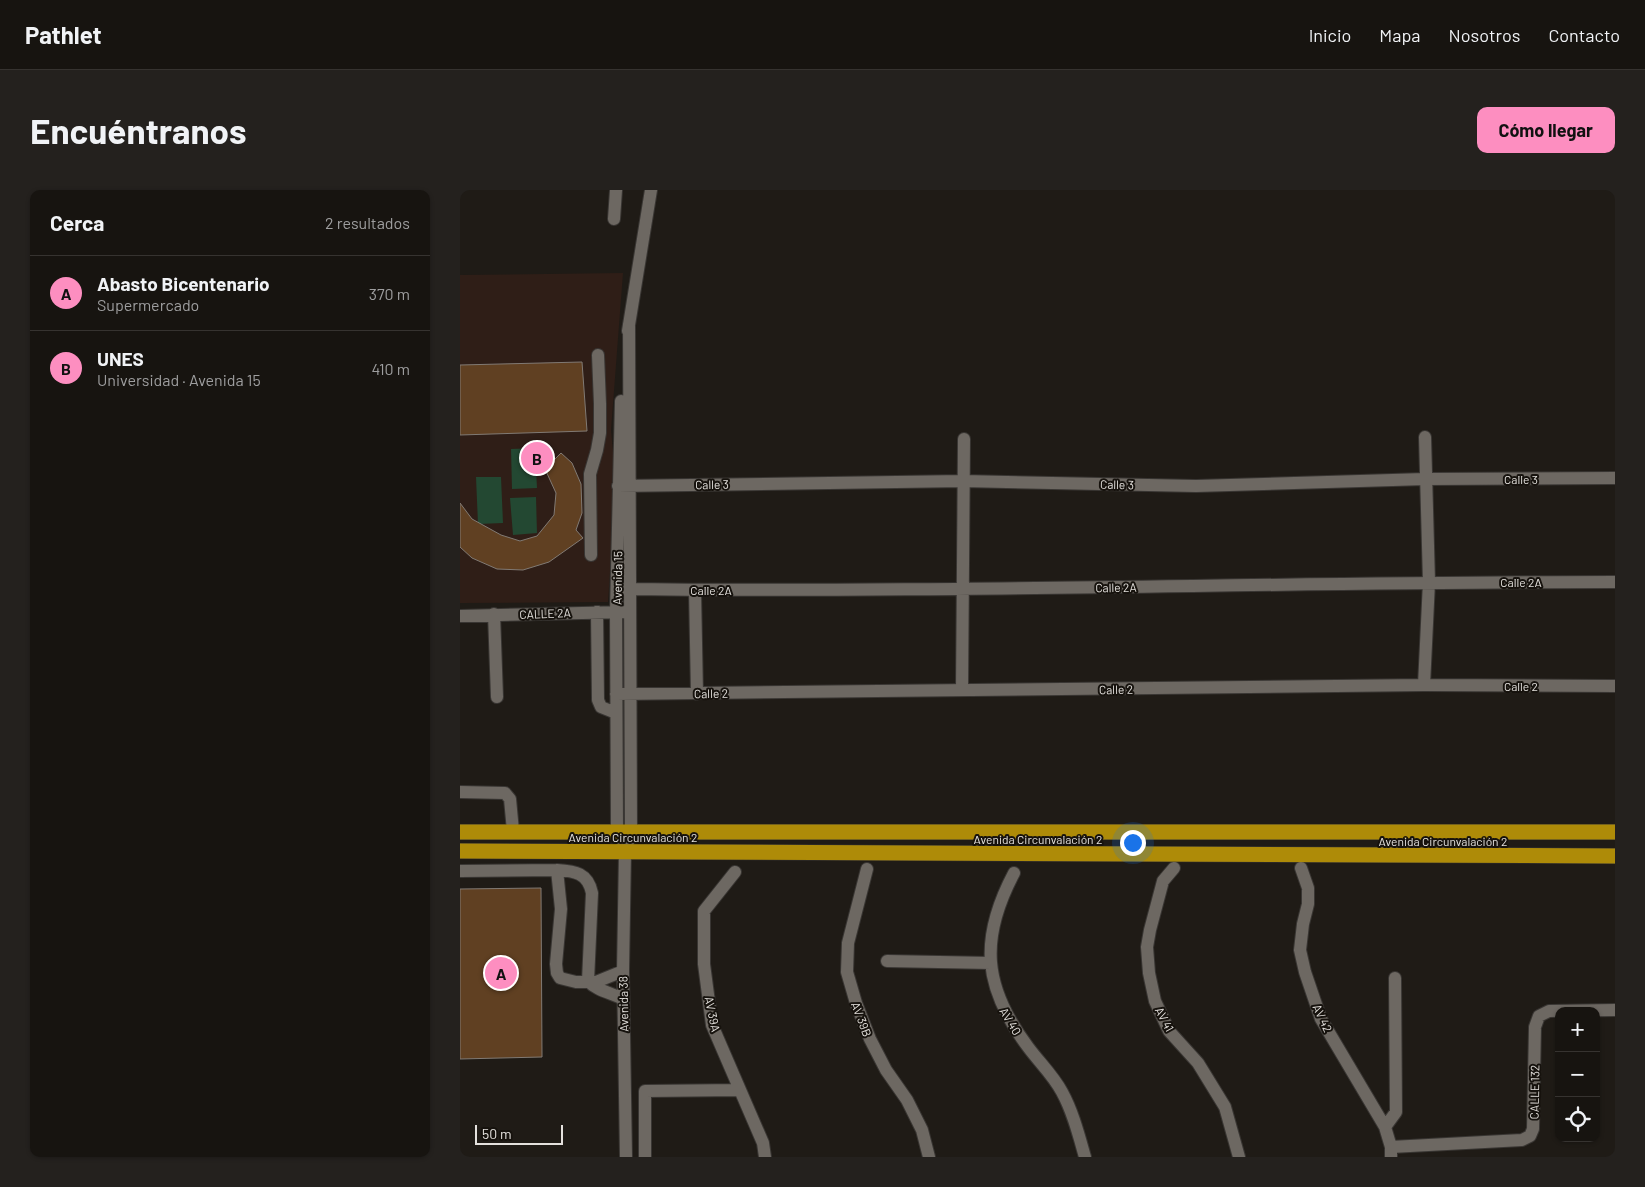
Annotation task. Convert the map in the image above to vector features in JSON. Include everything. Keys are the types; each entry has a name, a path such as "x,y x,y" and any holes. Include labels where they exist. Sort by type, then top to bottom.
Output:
{"highway":[{"name":"Avenida Circunvalación 2","path":"460,832 1615,832"},
{"name":"Avenida Circunvalación 2","path":"460,851 1615,856"}],"street":[{"path":"614,219 616,190"},
{"name":"Avenida 15","path":"624,832 630,694 630,612 623,589 623,486 629,324 651,190"},
{"path":"591,556 590,474 600,433 598,355"},
{"path":"1424,437 1429,582 1424,686"},
{"path":"962,690 964,439"},
{"name":"Calle 3","path":"623,486 963,481 1196,486 1426,479 1615,478"},
{"name":"Calle 2A","path":"623,589 963,590 1429,582 1615,582"},
{"name":"Avenida 15","path":"623,589 616,612 616,713 624,832"},
{"path":"695,590 697,694"},
{"path":"597,612 598,700 601,707 616,713"},
{"name":"CALLE 2A","path":"460,616 630,612"},
{"path":"494,614 497,697"},
{"name":"Calle 2","path":"616,694 1424,686 1615,686"},
{"path":"460,792 505,793 510,799 513,831"},
{"name":"Avenida 38","path":"624,832 623,999 626,1157"},
{"name":"AV 41","path":"1174,868 1164,881 1150,930 1147,947 1149,973 1155,1000 1169,1030 1198,1063 1225,1107 1238,1157"},
{"name":"AV 42","path":"1301,868 1308,888 1308,904 1300,950 1312,996 1321,1019 1385,1127 1391,1152"},
{"name":"AV 39B","path":"867,869 848,943 847,972 856,1004 870,1039 886,1070 911,1108 922,1130 929,1157"},
{"path":"557,870 561,909 556,964 557,973 560,978 596,982 623,971"},
{"path":"460,871 557,870 585,876 590,884 592,893 588,981 594,987 623,999"},
{"name":"AV 39A","path":"735,872 704,911 704,964 712,1025 763,1143 765,1157"},
{"name":"AV 40","path":"1014,873 1002,896 993,926 992,974 998,997 1013,1026 1048,1069 1063,1093 1076,1126 1085,1157"},
{"path":"887,961 991,963"},
{"path":"1385,1127 1396,1112 1395,978"},
{"name":"CALLE 132","path":"1391,1152 1522,1140 1530,1136 1533,1129 1535,1027 1539,1016 1549,1011 1615,1010"},
{"path":"645,1157 645,1091 740,1090"}],"shaded area":[{"path":"623,273 611,430 616,485 608,602 460,603 460,275"}],"green space":[{"path":"535,448 537,488 512,489 511,449"},
{"path":"476,477 501,477 503,523 478,524"},
{"path":"536,497 537,533 513,535 510,498"}],"building":[{"path":"582,362 587,431 460,435 460,365"},
{"path":"561,453 572,463 581,484 582,513 576,530 583,538 549,562 523,570 497,569 472,558 460,547 460,503 472,519 501,535 520,541 537,536 554,515 556,493 545,469"},
{"path":"541,888 542,1057 460,1059 460,889"}],"place":[{"name":"UNES","path":"537,458"},
{"name":"Abasto Bicentenario","path":"501,973"}]}
